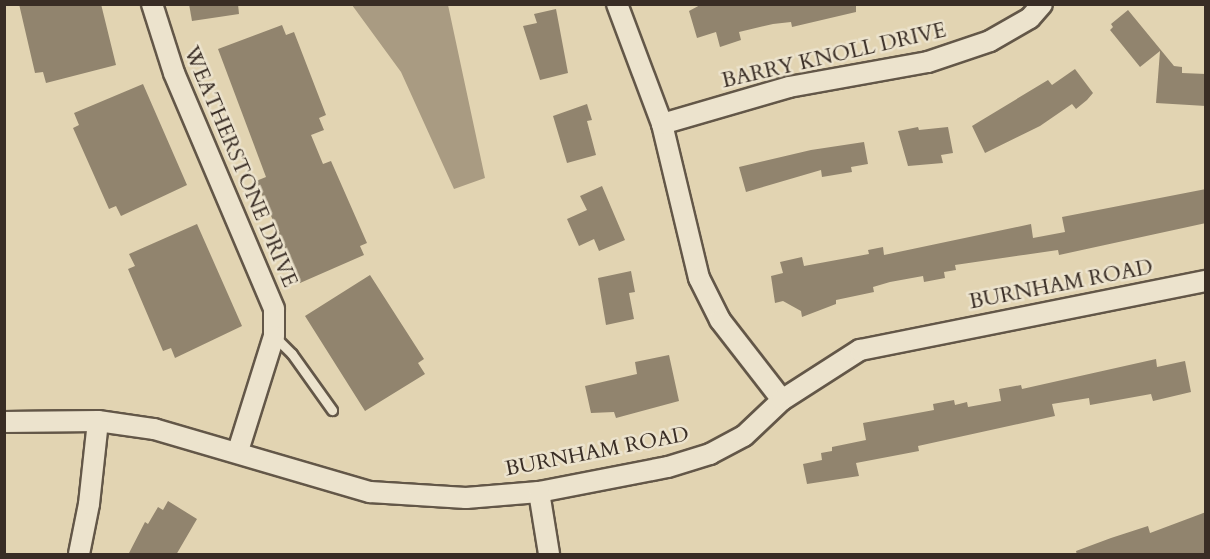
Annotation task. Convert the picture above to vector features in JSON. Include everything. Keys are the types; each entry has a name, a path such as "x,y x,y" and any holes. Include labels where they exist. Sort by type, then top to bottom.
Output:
{"street":[{"name":"WEATHERSTONE DRIVE","path":"152,4 174,73 274,309 274,336 238,451"},
{"path":"617,4 662,124 699,278 720,320 782,400"},
{"name":"BARRY KNOLL DRIVE","path":"662,124 789,87 928,62 990,40 1029,18 1042,4"},
{"name":"BURNHAM ROAD","path":"4,422 98,421 154,429 238,451 314,478 370,492 466,498 539,492 668,467 710,454 744,436 782,400 860,350 1206,281"},
{"path":"79,555 89,504 98,421"},
{"path":"539,492 549,555"}],"lane":[{"path":"274,336 292,354 332,410"}],"shaded area":[{"path":"352,5 448,5 485,178 454,189 401,72"}],"building":[{"path":"19,4 101,4 116,65 46,83 43,72 35,73"},
{"path":"189,4 238,4 239,14 192,21"},
{"path":"702,4 856,4 856,12 792,27 791,22 739,32 741,40 720,47 716,32 697,38 689,11"},
{"path":"556,9 568,73 540,80 523,26 537,23 534,14"},
{"path":"1128,10 1174,66 1182,67 1182,73 1206,74 1206,106 1156,103 1160,51 1140,67 1110,30 1113,27 1111,24"},
{"path":"282,25 286,35 294,32 326,115 319,118 324,130 311,135 323,164 331,161 367,243 360,246 364,255 300,283 256,181 266,177 218,49"},
{"path":"1075,69 1093,93 1087,100 1076,109 1072,104 1040,126 985,153 972,126 1048,80 1052,85"},
{"path":"143,84 187,185 121,216 116,206 109,209 73,128 79,125 74,113"},
{"path":"587,104 592,120 587,121 596,155 567,163 553,116"},
{"path":"918,127 919,130 948,127 953,153 941,155 943,163 908,166 898,131"},
{"path":"864,142 868,164 851,167 852,172 822,177 821,170 746,192 739,167 811,150"},
{"path":"602,186 625,240 599,251 594,239 579,246 567,219 587,210 580,196"},
{"path":"1206,189 1206,223 1059,255 1058,250 955,265 956,270 944,272 945,278 924,282 923,276 890,282 873,287 874,292 836,300 836,304 802,317 801,311 783,301 775,303 771,276 783,273 780,262 802,257 804,266 869,254 868,250 883,247 884,255 1031,224 1033,238 1065,232 1062,217"},
{"path":"197,224 242,326 175,358 171,348 163,351 128,269 135,266 129,254"},
{"path":"631,271 635,292 629,293 634,319 606,325 598,278"},
{"path":"370,275 424,359 418,363 425,374 365,411 305,316"},
{"path":"669,355 679,401 616,418 614,412 591,413 585,386 637,374 635,362"},
{"path":"1156,359 1157,367 1185,361 1191,392 1153,401 1151,394 1090,405 1089,398 1052,404 1055,416 918,446 919,451 856,463 859,476 807,484 803,464 822,460 821,453 832,451 832,447 866,440 863,423 934,410 933,404 954,400 955,405 967,402 968,407 1001,401 999,389 1021,385 1022,389"},
{"path":"168,501 197,519 176,555 128,555 145,522 148,524 158,507 163,510"},
{"path":"1206,512 1206,555 1077,555 1076,551 1111,538 1148,526 1150,533"}]}
